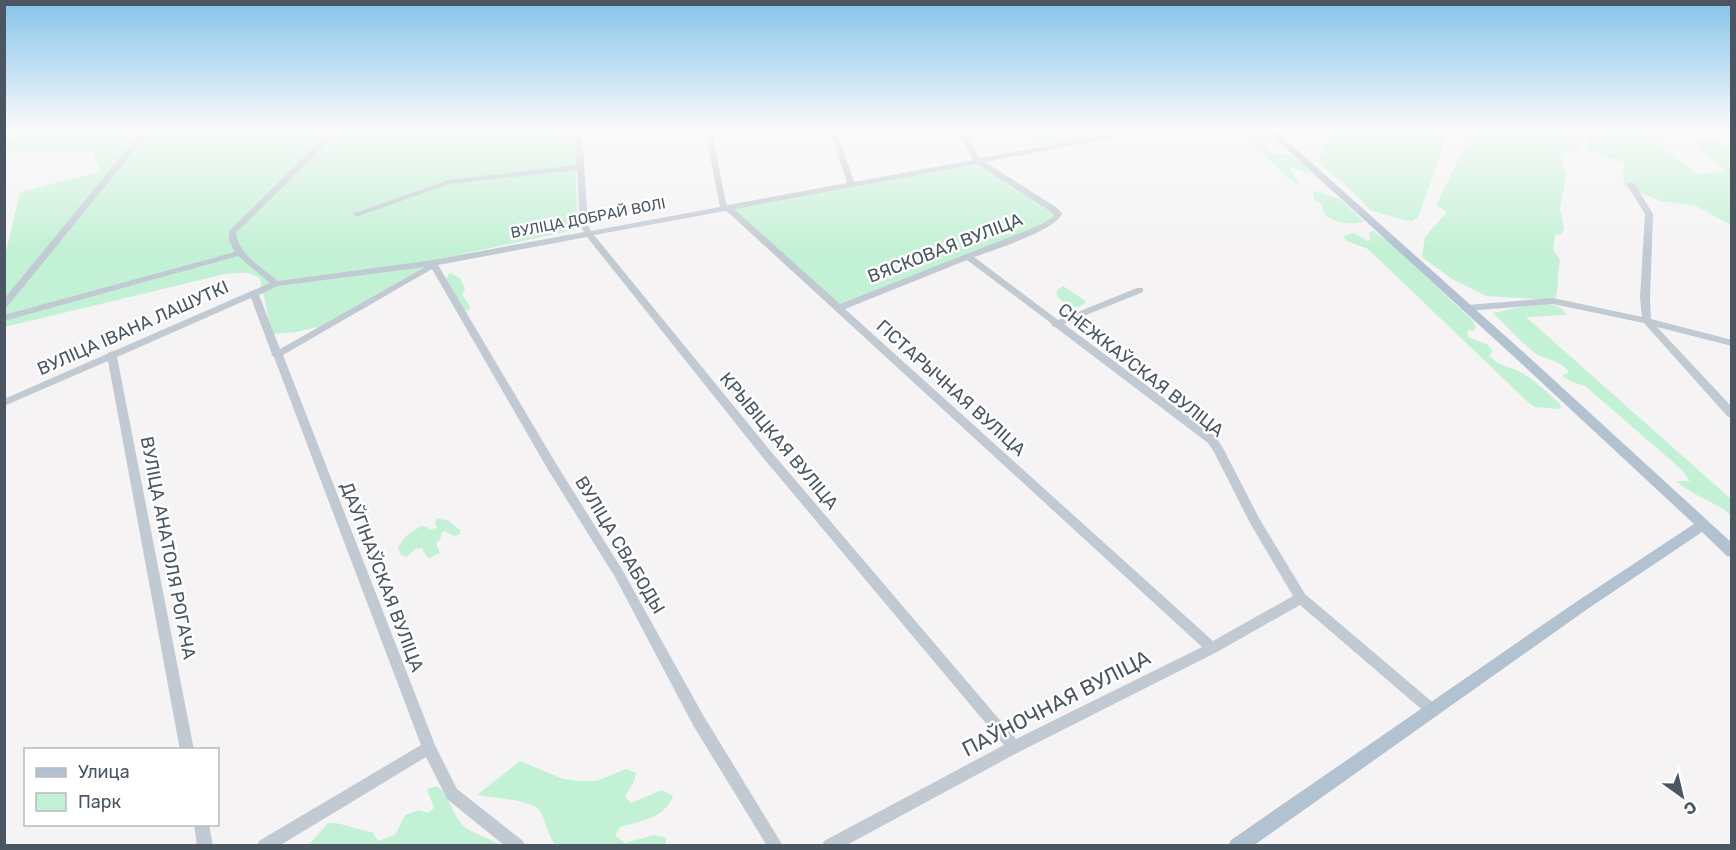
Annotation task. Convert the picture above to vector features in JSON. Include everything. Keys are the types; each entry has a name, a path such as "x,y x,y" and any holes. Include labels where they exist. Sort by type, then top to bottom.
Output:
{"main road":[{"path":"1315,171 1731,552"},
{"path":"1237,846 1659,552 1703,525"}],"street":[{"path":"4,305 114,171"},
{"path":"276,284 240,253 231,240 232,233 295,171"},
{"path":"356,214 448,182 547,171"},
{"name":"КРЫВІЦКАЯ ВУЛІЦА","path":"579,171 584,225 588,233 764,451 1014,747"},
{"name":"ГІСТАРЫЧНАЯ ВУЛІЦА","path":"716,171 722,205 839,308 1212,648"},
{"path":"846,171 851,184"},
{"name":"ВУЛІЦА ДОБРАЙ ВОЛІ","path":"276,284 432,263 922,171"},
{"name":"ВЯСКОВАЯ ВУЛІЦА","path":"839,308 1042,227 1057,218 1058,213 994,171"},
{"path":"1631,184 1649,214 1645,298 1647,321 1731,414"},
{"path":"4,318 240,253"},
{"name":"СНЕЖКАЎСКАЯ ВУЛІЦА","path":"967,256 1212,440 1254,520 1301,598 1432,710"},
{"name":"ВУЛІЦА ДОБРАЙ ВОЛІ","path":"276,355 381,298 428,270 432,263"},
{"name":"ВУЛІЦА СВАБОДЫ","path":"432,263 551,465 619,574 698,720 776,846"},
{"name":"ВУЛІЦА ІВАНА ЛАШУТКІ","path":"4,403 276,284"},
{"path":"1055,324 1140,290"},
{"name":"ДАЎГІНАЎСКАЯ ВУЛІЦА","path":"254,294 429,748 452,794 518,846"},
{"path":"1467,308 1553,302 1647,321 1731,343"},
{"name":"ВУЛІЦА АНАТОЛЯ РОГАЧА","path":"112,354 187,748"},
{"name":"ПАЎНОЧНАЯ ВУЛІЦА","path":"829,846 1014,747 1212,648 1301,598"},
{"path":"264,846 429,748"},
{"path":"201,826 205,846"}],"green space":[{"path":"576,171 578,223 565,232 439,259 321,326 296,332 272,334 260,279 252,274 244,273 225,274 5,327 5,256 20,192 100,172"},
{"path":"926,171 993,171 1058,213 1043,227 839,308 727,208"},
{"path":"1281,171 1291,171 1300,183 1295,184"},
{"path":"1328,171 1435,171 1418,217 1412,221 1370,210 1348,187"},
{"path":"1453,171 1565,171 1560,208 1564,229 1561,234 1555,235 1553,250 1560,260 1556,297 1551,300 1486,296 1452,279 1422,257 1425,237 1447,212 1436,205"},
{"path":"1623,171 1694,171 1698,174 1731,171 1731,225 1696,206 1661,201 1624,186"},
{"path":"1313,192 1340,199 1364,222 1344,223 1331,219 1323,210 1322,204 1314,199"},
{"path":"1373,231 1388,241 1472,320 1476,327 1474,330 1467,331 1468,337 1488,345 1493,352 1489,355 1493,359 1533,380 1560,404 1561,409 1535,407 1530,404 1368,249 1347,241 1343,237 1354,233 1368,241 1369,232"},
{"path":"450,273 460,278 465,289 462,295 470,306 469,311 464,310 446,278"},
{"path":"1063,286 1086,303 1078,307 1068,307 1058,297 1056,291"},
{"path":"1536,304 1557,306 1567,315 1526,317 1731,499 1731,515 1676,481 1690,481 1681,469 1585,386 1562,376 1569,372 1562,366 1535,353 1493,313"},
{"path":"436,518 449,521 460,530 460,534 454,536 445,531 442,532 440,540 436,543 440,553 430,558 426,556 422,548 415,549 407,557 401,555 398,547 406,536 421,526 430,530 438,527 435,524"},
{"path":"520,761 563,779 579,781 596,781 626,769 636,773 625,797 631,803 662,790 673,796 658,814 620,827 615,836 625,843 654,835 666,838 665,845 555,845 542,814 536,807 520,801 477,795"},
{"path":"437,786 466,828 500,845 308,846 328,823 372,832 378,841 395,835 405,815 419,810 428,813 434,808 427,789"}]}
